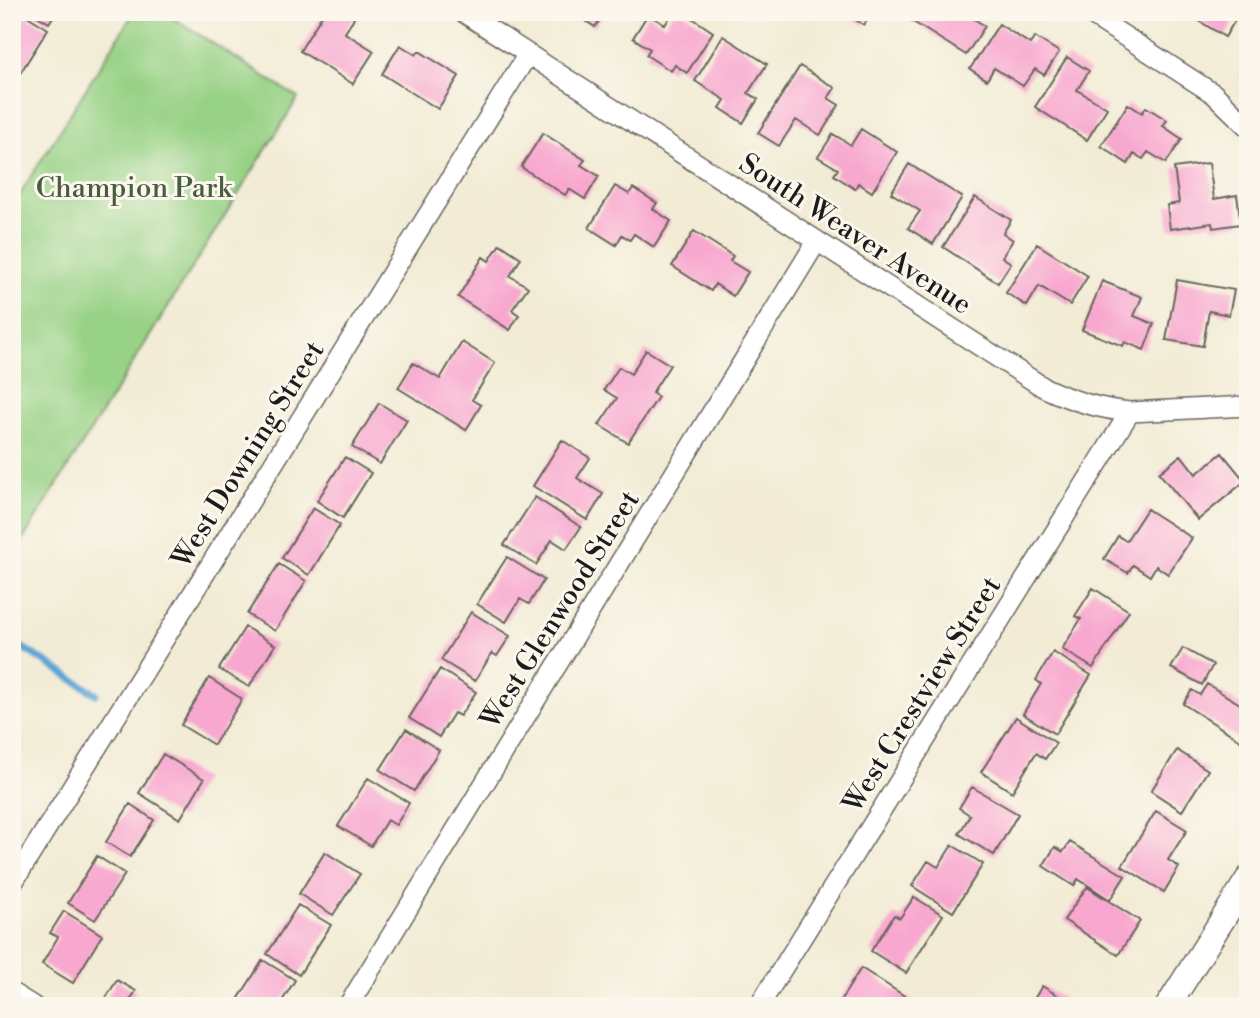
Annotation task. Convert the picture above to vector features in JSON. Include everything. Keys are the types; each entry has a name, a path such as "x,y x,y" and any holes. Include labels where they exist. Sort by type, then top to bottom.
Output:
{"street":[{"name":"South Weaver Avenue","path":"463,12 1044,387 1095,407 1130,412 1248,406"},
{"path":"1087,12 1214,94 1248,127"},
{"name":"West Downing Street","path":"12,884 528,54"},
{"name":"West Glenwood Street","path":"348,1006 817,242"},
{"name":"West Crestview Street","path":"759,1006 1130,412"},
{"path":"1168,1006 1248,879"},
{"path":"12,993 33,1006"}],"green space":[{"name":"Champion Park","path":"134,12 164,12 298,98 12,557 12,207"}],"building":[{"path":"12,12 21,12 48,29 12,86"},
{"path":"31,12 56,12 49,23"},
{"path":"324,12 357,13 345,33 374,51 353,84 300,51"},
{"path":"572,12 605,12 595,27"},
{"path":"673,12 683,12 713,32 687,73 675,65 671,71 646,55 650,49 633,38 648,14 665,25"},
{"path":"852,12 872,12 864,25 849,16"},
{"path":"914,12 963,12 985,26 966,55 910,20"},
{"path":"1200,12 1240,12 1225,37 1196,19"},
{"path":"999,24 1030,44 1035,37 1059,52 1044,75 1035,69 1023,86 994,68 987,80 970,69"},
{"path":"723,36 767,64 748,93 758,99 743,123 720,108 725,100 695,81"},
{"path":"400,45 416,55 419,51 459,76 438,109 382,74"},
{"path":"1067,57 1089,71 1077,90 1107,108 1087,140 1035,107"},
{"path":"800,66 835,88 828,98 839,105 820,135 796,120 779,146 758,133"},
{"path":"1128,104 1142,113 1146,107 1167,120 1163,126 1182,139 1166,163 1148,152 1143,159 1134,154 1128,164 1101,146"},
{"path":"861,129 897,152 872,192 858,183 855,189 834,175 838,169 818,157 833,134 851,145"},
{"path":"543,133 585,160 581,165 599,176 585,199 569,189 565,195 521,167"},
{"path":"1209,163 1214,199 1237,195 1241,224 1213,228 1212,223 1170,229 1167,205 1179,203 1174,168"},
{"path":"909,164 962,197 933,244 908,228 920,211 891,193"},
{"path":"615,186 629,194 633,188 657,203 653,209 671,221 654,247 634,234 630,240 622,235 616,245 589,228"},
{"path":"975,197 1011,220 1003,233 1013,240 1002,257 1011,263 998,283 943,247"},
{"path":"694,231 733,256 730,261 748,272 733,296 715,284 711,291 672,266"},
{"path":"500,244 521,258 510,276 528,287 512,310 519,315 510,330 458,297 483,257 489,261"},
{"path":"1037,244 1088,276 1070,305 1039,286 1027,306 1006,293"},
{"path":"1177,280 1234,290 1229,315 1209,311 1203,346 1166,340"},
{"path":"1102,281 1142,297 1134,316 1154,324 1144,350 1125,342 1123,346 1082,330"},
{"path":"462,342 495,363 472,400 481,405 466,430 398,388 413,363 440,379"},
{"path":"646,350 670,365 652,393 658,397 628,443 599,425 617,398 604,390 619,367 631,374"},
{"path":"379,403 407,420 380,464 352,447"},
{"path":"562,440 590,458 577,478 603,494 587,520 533,486"},
{"path":"1222,453 1245,481 1198,520 1159,473 1181,455 1196,474"},
{"path":"345,457 371,473 343,518 317,501"},
{"path":"535,497 581,527 566,549 552,540 536,565 504,545"},
{"path":"313,508 340,525 309,575 282,558"},
{"path":"1147,509 1192,538 1168,574 1156,566 1150,576 1133,565 1128,573 1104,559 1118,536 1126,541"},
{"path":"507,557 544,580 529,604 520,599 506,622 477,604"},
{"path":"279,564 306,581 275,631 247,614"},
{"path":"1093,588 1129,611 1093,668 1062,649 1081,619 1075,616"},
{"path":"471,612 510,636 497,656 492,653 475,681 441,660"},
{"path":"245,627 275,645 249,687 219,669"},
{"path":"1183,648 1213,665 1202,685 1171,668"},
{"path":"1053,652 1091,675 1055,734 1023,714 1041,684 1036,680"},
{"path":"440,669 476,692 460,716 454,713 439,737 409,718"},
{"path":"209,678 242,699 214,745 181,725"},
{"path":"1207,684 1248,709 1244,717 1248,719 1248,731 1242,741 1183,704 1192,690 1200,695"},
{"path":"1016,717 1056,743 1045,759 1036,753 1012,792 981,772"},
{"path":"406,729 439,750 414,791 380,770"},
{"path":"1177,750 1208,770 1182,811 1151,791"},
{"path":"163,754 204,779 180,819 139,793"},
{"path":"368,778 409,803 396,825 387,820 371,846 338,826"},
{"path":"972,787 1018,814 994,855 959,834 970,815 959,808"},
{"path":"130,804 154,820 130,857 106,842"},
{"path":"1156,811 1187,830 1168,860 1179,867 1164,892 1122,866"},
{"path":"1070,842 1125,876 1110,900 1078,879 1074,886 1043,866 1055,847 1063,852"},
{"path":"952,845 983,864 953,912 912,886 928,861 938,867"},
{"path":"325,852 360,874 333,915 299,894"},
{"path":"97,856 125,874 95,920 68,903"},
{"path":"1087,887 1140,921 1118,955 1064,920"},
{"path":"914,897 943,915 906,973 871,951 894,915 900,918"},
{"path":"298,905 331,925 299,975 267,954"},
{"path":"64,911 102,935 73,983 42,964 58,937 50,933"},
{"path":"263,960 295,980 279,1006 234,1006"},
{"path":"861,968 920,1006 837,1006"},
{"path":"117,980 136,991 126,1006 111,1006 104,1001"},
{"path":"1042,986 1075,1006 1038,1006 1039,1004 1033,1001"}],"waterway":[{"path":"12,641 96,694"}]}
